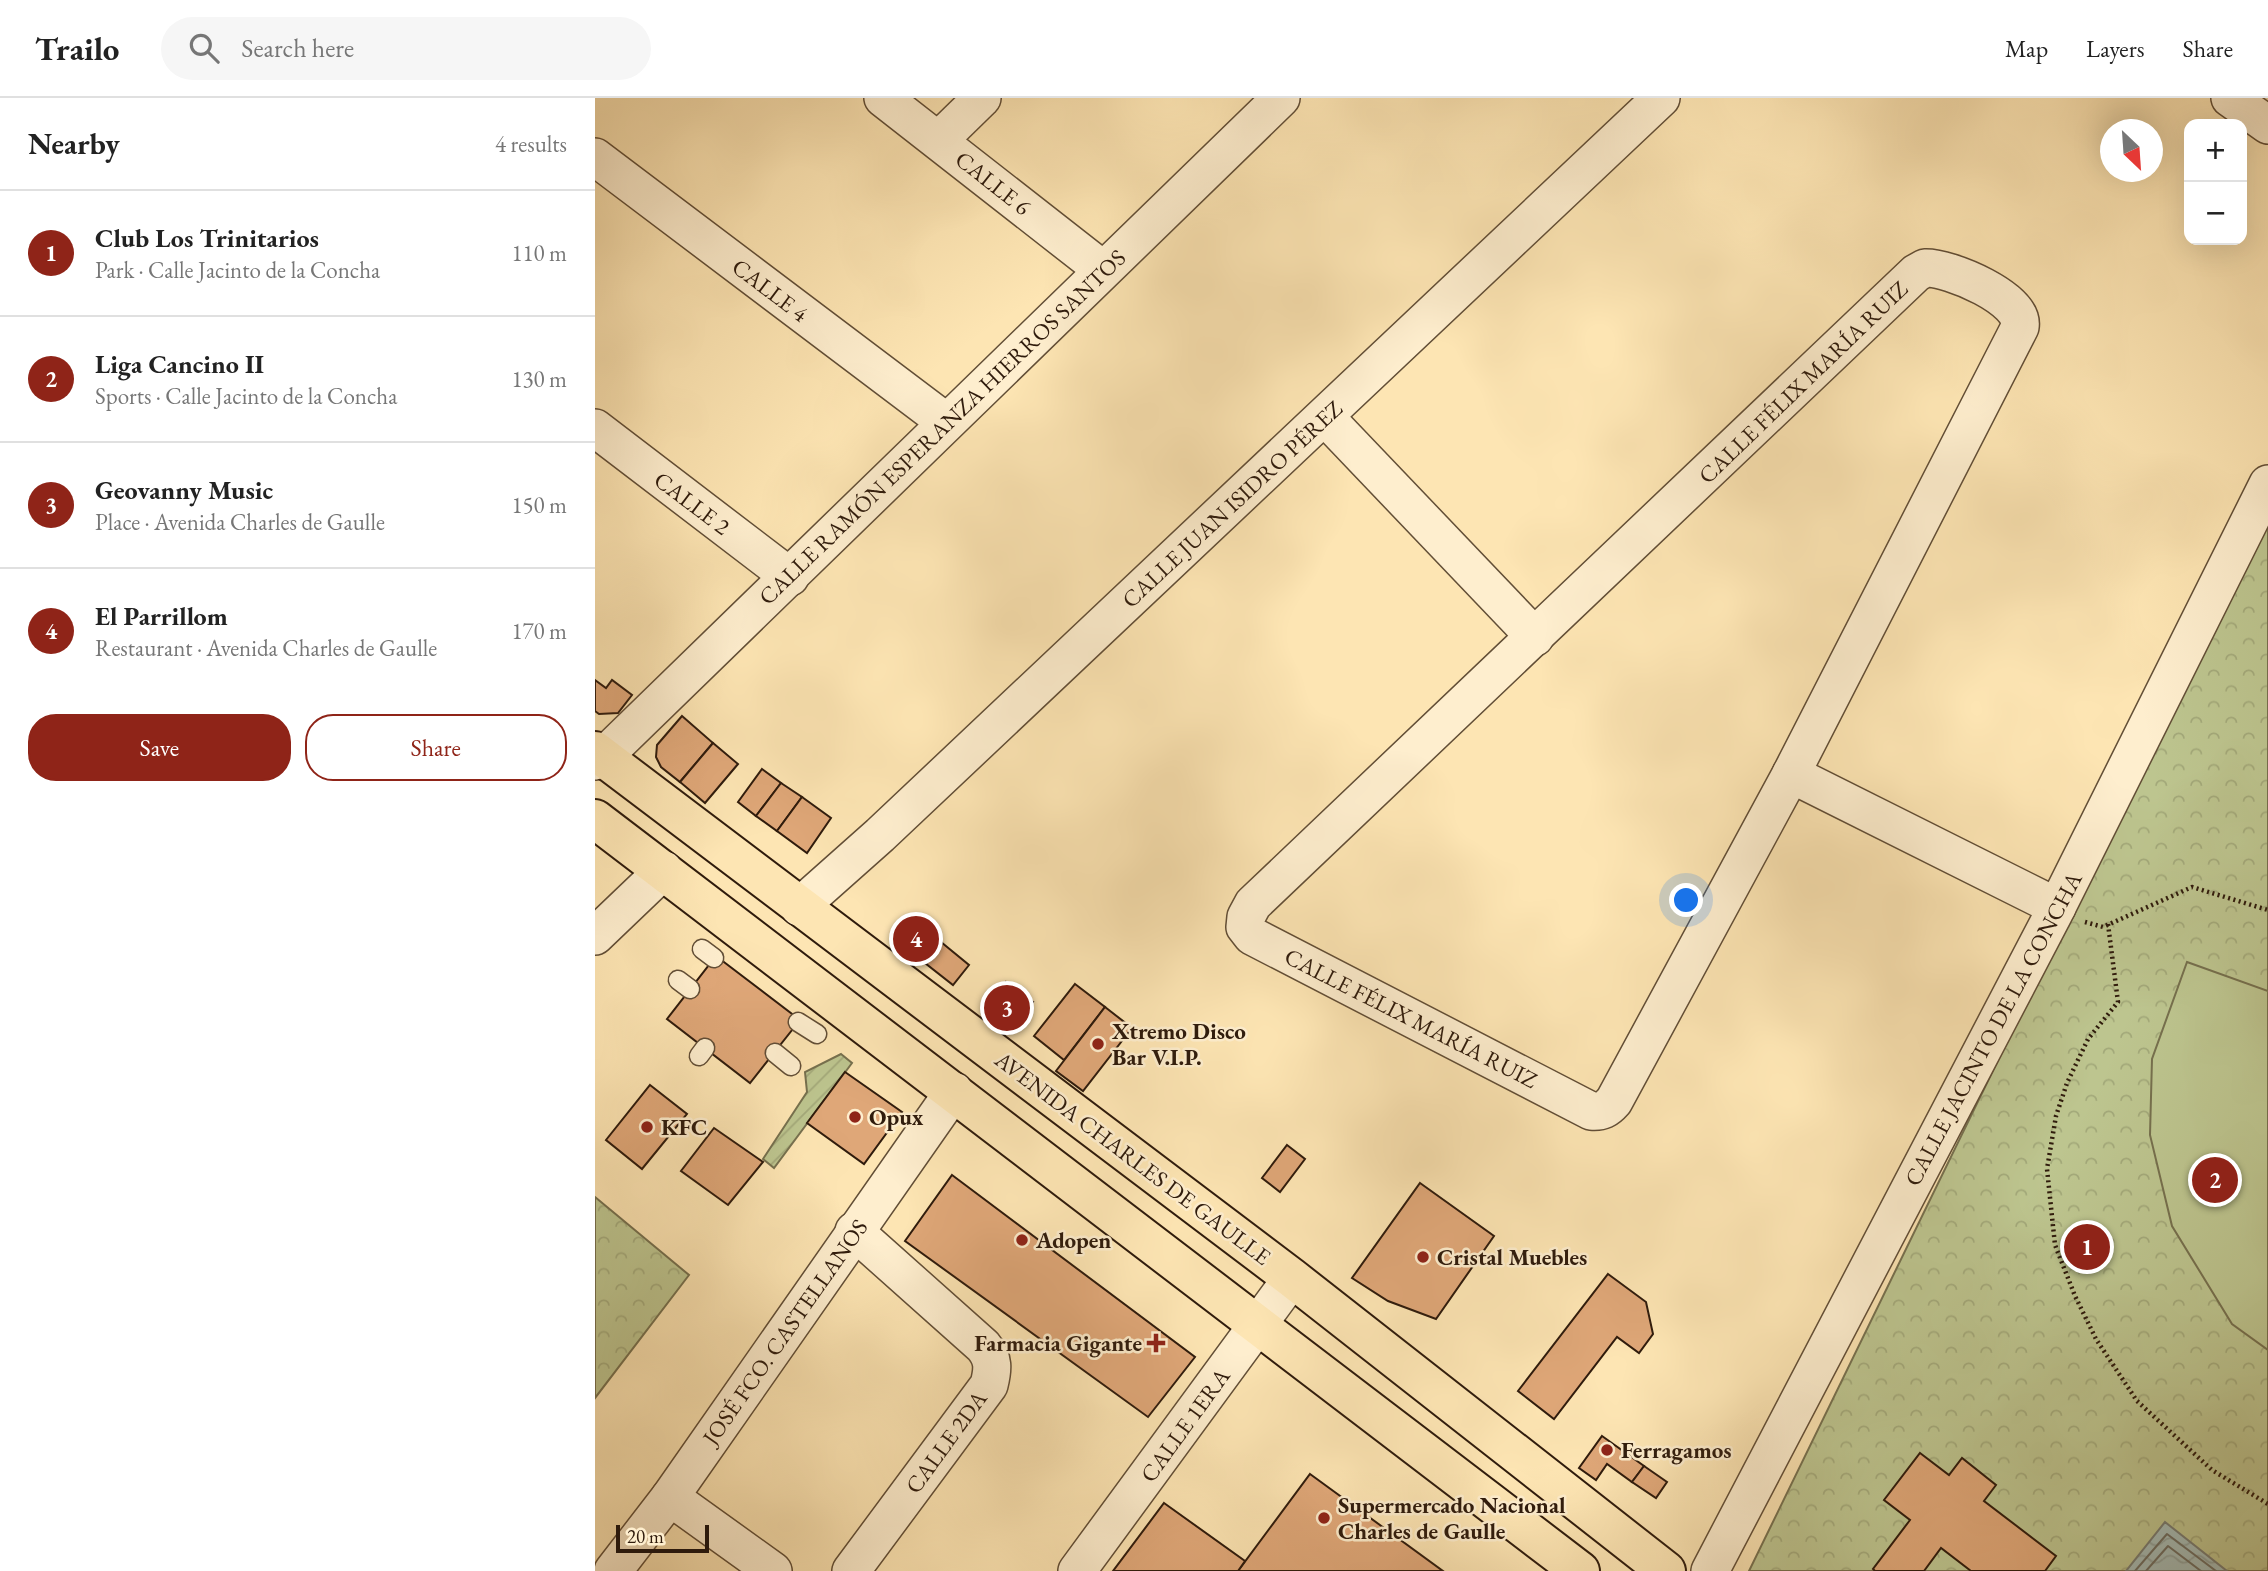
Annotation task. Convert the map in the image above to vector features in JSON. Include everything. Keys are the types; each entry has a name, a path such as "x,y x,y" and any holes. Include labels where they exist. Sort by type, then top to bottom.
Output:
{"main road":[{"name":"AVENIDA CHARLES DE GAULLE","path":"598,756 1292,1279 1666,1571"},
{"path":"595,819 1580,1571"}],"street":[{"name":"CALLE 6","path":"883,98 1103,270"},
{"path":"939,140 982,98"},
{"name":"CALLE RAMÓN ESPERANZA HIERROS SANTOS","path":"598,756 790,577 1281,98"},
{"name":"CALLE JUAN ISIDRO PÉREZ","path":"799,907 880,835 1661,98"},
{"path":"2230,98 2268,125"},
{"name":"CALLE 4","path":"595,157 946,422"},
{"name":"CALLE FÉLIX MARÍA RUIZ","path":"1925,268 1935,268 1968,279 1998,295 2018,312 2020,327 1791,774 1614,1101 1600,1112 1591,1111 1252,936 1245,927 1246,917 1253,904 1535,637 1916,273 1925,268"},
{"path":"1325,417 1535,637"},
{"name":"CALLE 2","path":"595,428 790,577"},
{"name":"CALLE JACINTO DE LA CONCHA","path":"1710,1571 2056,910 2268,484"},
{"path":"1791,774 2056,910"},
{"path":"595,936 664,870"},
{"name":"JOSÉ FCO. CASTELLANOS","path":"613,1571 670,1497 954,1091"},
{"name":"CALLE 2DA","path":"851,1571 989,1385 993,1369 990,1355 983,1346 854,1231"},
{"name":"CALLE 1ERA","path":"1077,1571 1292,1279"},
{"path":"670,1497 773,1571"}],"lane":[{"path":"798,1022 817,1034"},
{"path":"775,1053 791,1066"}],"path":[{"path":"2056,910 2103,927 2193,887 2268,910"},
{"path":"2108,924 2118,1002 2088,1039 2067,1083 2056,1116 2047,1169 2055,1245 2096,1339 2137,1401 2212,1470 2268,1504"}],"green space":[{"path":"2268,524 2268,1571 1749,1571 2065,923"},
{"path":"2187,962 2268,991 2268,1350 2232,1324 2172,1226 2150,1135 2152,1059"},
{"path":"841,1054 852,1063 774,1168 763,1159 807,1092 805,1072"},
{"path":"595,1197 689,1275 595,1398"}],"water":[{"path":"2165,1522 2227,1571 2126,1571"}],"building":[{"path":"595,680 606,688 612,680 632,695 618,713 599,714 595,711"},
{"path":"682,716 713,743 680,782 661,767 656,757 657,745"},
{"path":"713,743 738,764 705,803 680,782"},
{"path":"762,769 781,783 756,816 738,802"},
{"path":"781,783 802,797 777,831 756,816"},
{"path":"802,797 831,818 807,853 777,831"},
{"path":"918,925 929,933 913,953 902,945"},
{"path":"929,933 941,942 925,963 913,953"},
{"path":"941,942 969,965 953,985 925,963"},
{"path":"716,956 800,1020 750,1083 667,1019"},
{"path":"1006,982 1033,1002 1009,1033 982,1013"},
{"path":"1075,984 1105,1007 1064,1060 1034,1036"},
{"name":"Xtremo Disco Bar V.I.P.","path":"1105,1007 1132,1028 1083,1091 1056,1071"},
{"name":"Opux","path":"845,1072 902,1112 864,1164 807,1123"},
{"name":"KFC","path":"650,1085 687,1114 642,1169 606,1140"},
{"path":"714,1128 763,1162 728,1205 681,1171"},
{"path":"1287,1145 1305,1159 1280,1192 1262,1178"},
{"path":"952,1175 1195,1357 1148,1417 905,1241"},
{"name":"Cristal Muebles","path":"1420,1183 1494,1236 1436,1319 1388,1301 1352,1278"},
{"path":"1608,1274 1646,1302 1653,1334 1639,1353 1617,1337 1554,1419 1518,1391"},
{"name":"Ferragamos","path":"1602,1436 1644,1466 1632,1482 1607,1464 1596,1480 1579,1468"},
{"path":"1920,1453 1949,1475 1962,1458 1996,1485 1984,1501 2056,1556 2045,1571 1971,1571 1941,1548 1924,1571 1875,1571 1873,1569 1910,1520 1884,1500"},
{"path":"1644,1466 1667,1482 1656,1498 1632,1482"},
{"name":"Supermercado Nacional Charles de Gaulle","path":"1310,1474 1443,1571 1238,1571"},
{"path":"1164,1503 1245,1561 1238,1571 1113,1571"}],"place":[{"name":"El Parrillom","path":"916,939"},
{"name":"Geovanny Music","path":"1007,1008"},
{"name":"Xtremo Disco Bar V.I.P.","path":"1098,1044"},
{"name":"Opux","path":"855,1117"},
{"name":"KFC","path":"647,1127"},
{"name":"Liga Cancino II","path":"2215,1180"},
{"name":"Adopen","path":"1022,1240"},
{"name":"Club Los Trinitarios","path":"2087,1247"},
{"name":"Cristal Muebles","path":"1423,1257"},
{"name":"Farmacia Gigante","path":"1156,1343"},
{"name":"Ferragamos","path":"1607,1450"},
{"name":"Supermercado Nacional Charles de Gaulle","path":"1324,1518"}]}
